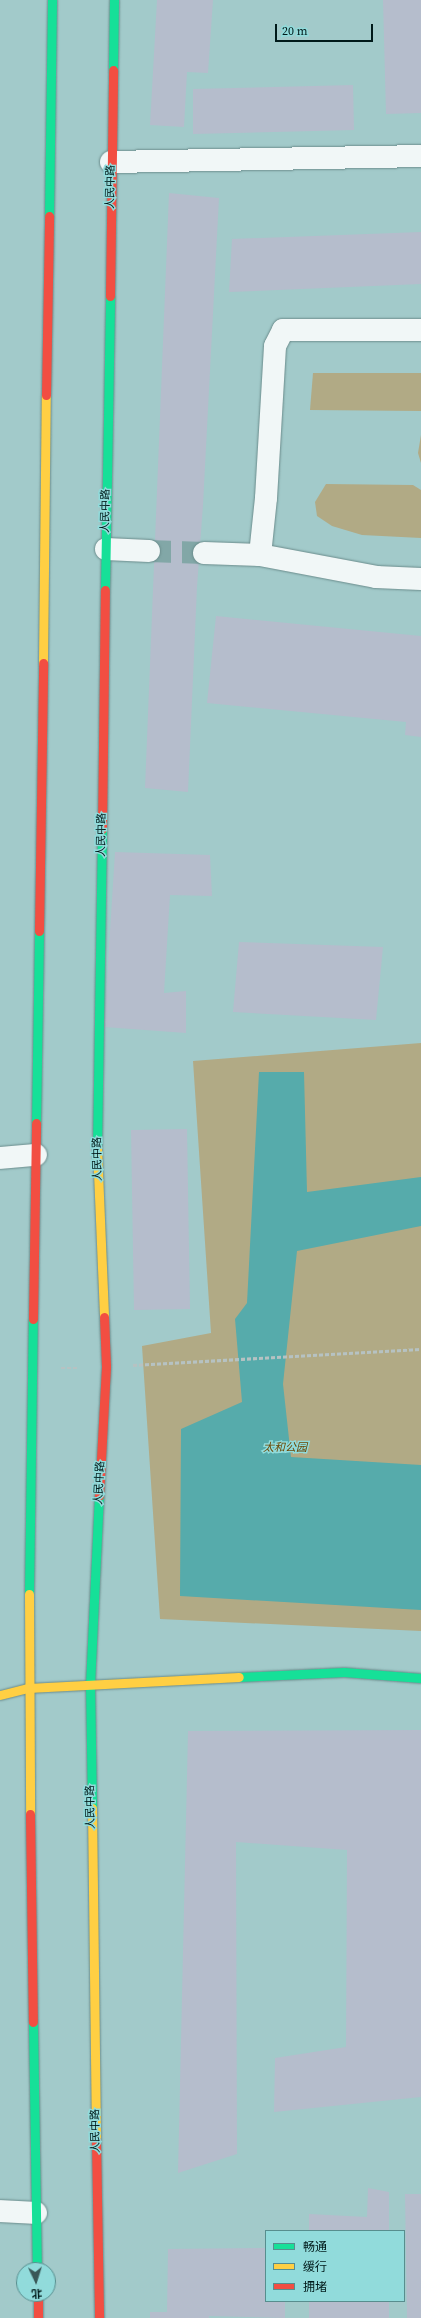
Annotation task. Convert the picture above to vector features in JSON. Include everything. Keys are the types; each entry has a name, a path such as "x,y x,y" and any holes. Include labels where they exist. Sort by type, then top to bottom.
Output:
{"main road":[{"path":"37,2262 28,1688 52,0"},
{"name":"人民中路","path":"100,2318 90,1685 106,1366 97,1156 114,0"},
{"path":"0,1695 28,1688 344,1672 421,1678"},
{"path":"38,2302 38,2318"}],"street":[{"path":"112,162 421,156"},
{"path":"260,555 266,498 275,346 283,330 421,330"},
{"path":"106,549 149,551"},
{"path":"204,553 260,555 376,577 421,579"},
{"path":"0,1158 36,1155"},
{"path":"0,2211 36,2213"}],"path":[{"path":"216,1361 421,1349"}],"green space":[{"path":"313,373 421,373 421,411 310,410"},
{"path":"421,435 421,463 418,453"},
{"path":"326,484 413,485 421,490 421,538 362,535 332,526 317,516 315,502"},
{"name":"太和公园","path":"421,1043 421,1631 160,1619 142,1346 211,1333 193,1061"}],"water":[{"path":"259,1072 304,1072 307,1192 421,1177 421,1226 297,1251 283,1384 291,1457 421,1465 421,1610 180,1596 181,1429 242,1402 235,1319 247,1303"}],"building":[{"path":"157,0 213,0 208,73 187,72 184,127 150,125"},
{"path":"383,0 421,0 421,113 386,114"},
{"path":"353,85 354,130 193,134 193,89"},
{"path":"169,193 219,198 203,505 197,587 188,792 145,788"},
{"path":"421,232 421,284 229,292 232,239"},
{"path":"216,616 421,636 421,737 405,735 406,722 207,703"},
{"path":"115,852 210,855 212,896 170,895 164,993 186,991 186,1033 104,1027"},
{"path":"239,942 383,947 376,1020 233,1012"},
{"path":"187,1129 190,1309 134,1310 131,1130"},
{"path":"421,1730 421,2097 274,2112 275,2058 346,2047 347,1850 236,1842 237,2154 178,2173 188,1731"},
{"path":"368,2188 389,2192 389,2230 309,2230 309,2214 367,2217"},
{"path":"405,2194 421,2194 421,2318 407,2318"},
{"path":"265,2248 265,2302 285,2302 285,2318 209,2316 209,2318 150,2318 150,2312 167,2312 168,2249"},
{"path":"309,2302 389,2302 389,2318 309,2318"}],"tunnel":[{"path":"149,551 204,553"}],"traffic: fast":[{"path":"49,216 52,0"},
{"path":"113,70 114,0"},
{"path":"105,590 110,296"},
{"path":"97,1148 102,829"},
{"path":"36,1123 39,931"},
{"path":"29,1594 33,1319"},
{"path":"92,1808 90,1685 99,1496"},
{"path":"239,1677 344,1672 421,1678"},
{"path":"33,2022 37,2262"}],"traffic: slow":[{"path":"43,663 46,395"},
{"path":"97,1148 104,1317"},
{"path":"29,1594 30,1814"},
{"path":"0,1695 28,1688 239,1677"},
{"path":"92,1808 96,2140"}],"traffic: jam":[{"path":"110,296 113,70"},
{"path":"46,395 49,216"},
{"path":"102,829 105,590"},
{"path":"39,931 43,663"},
{"path":"33,1319 36,1123"},
{"path":"99,1496 106,1366 104,1317"},
{"path":"30,1814 33,2022"},
{"path":"96,2140 99,2318"},
{"path":"38,2302 38,2318"}]}
